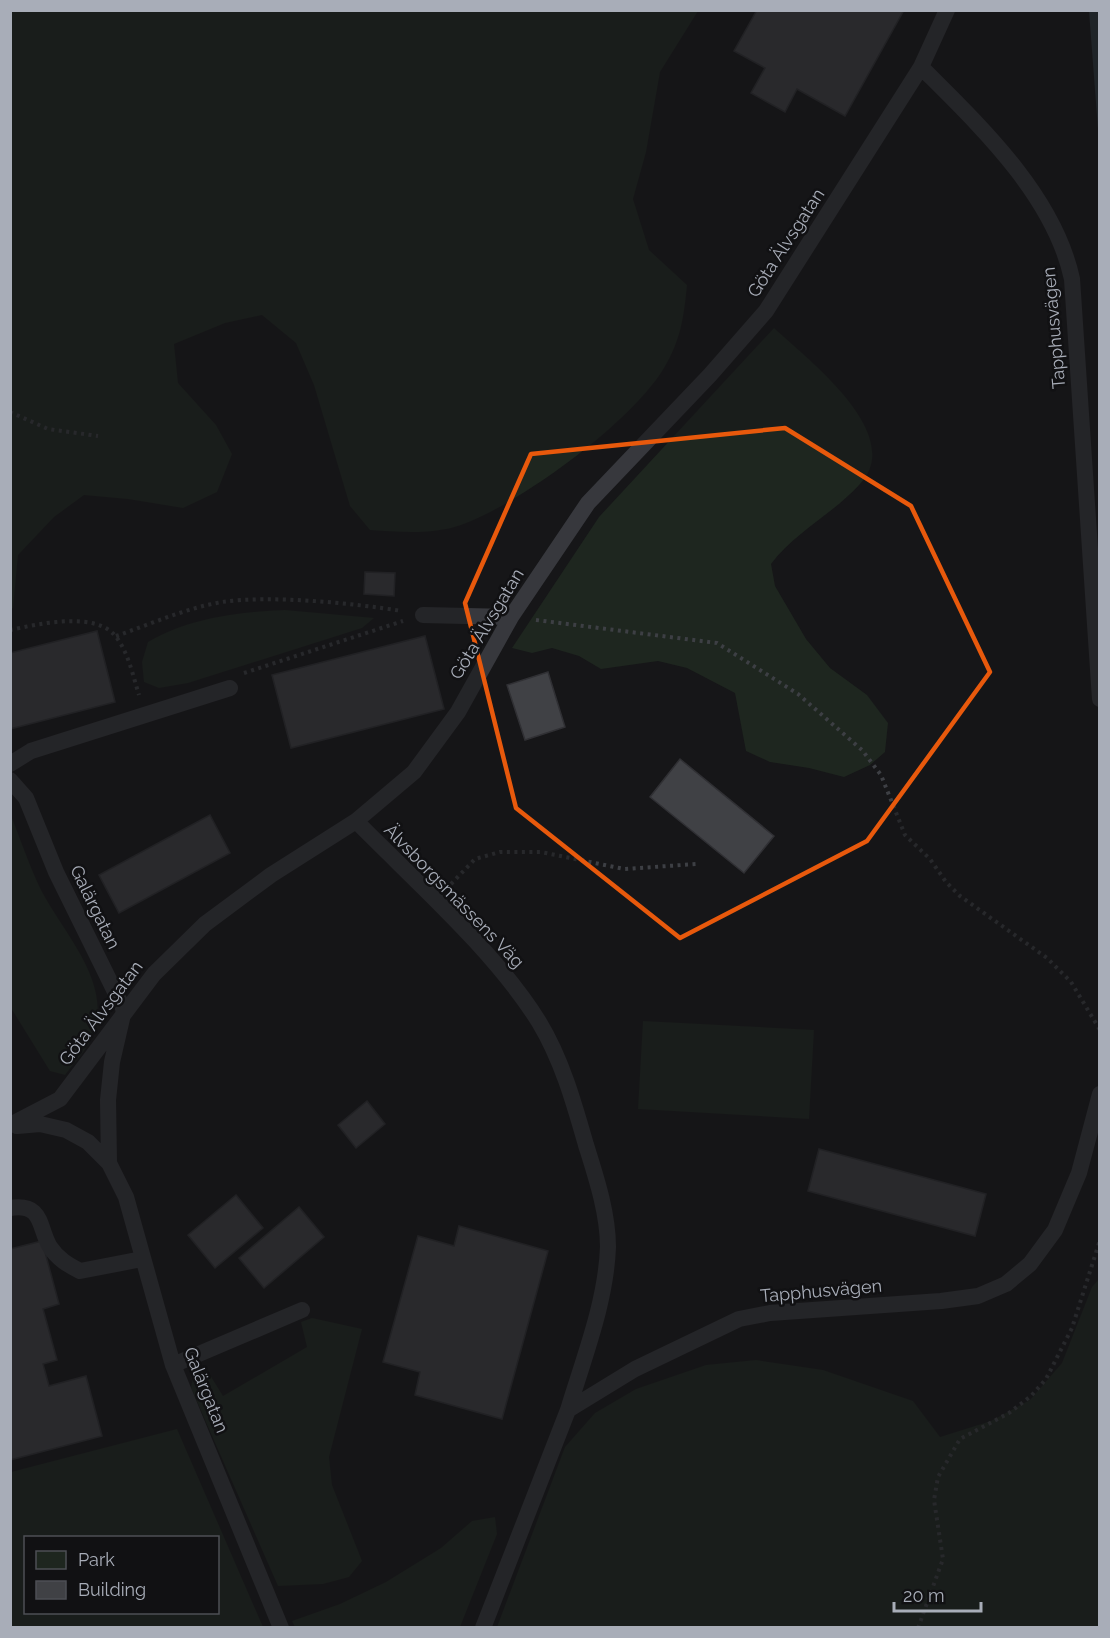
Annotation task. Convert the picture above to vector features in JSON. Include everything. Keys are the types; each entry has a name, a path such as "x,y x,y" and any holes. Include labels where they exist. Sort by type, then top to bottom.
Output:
{"lane":[{"path":"921,67 947,10"},
{"name":"Göta Älvsgatan","path":"10,1126 60,1099 81,1074 124,1010 154,974 205,924 271,875 356,821 392,792 434,747 458,712 512,617 588,503 710,375 766,311 921,67"},
{"name":"Tapphusvägen","path":"921,67 983,129 1053,223 1066,253 1072,279 1100,699"},
{"path":"423,615 512,617"},
{"path":"10,764 31,751 230,688"},
{"name":"Galärgatan","path":"10,780 26,798 56,873 124,1010 112,1062 108,1100 109,1163"},
{"name":"Älvsborgsmässens Väg","path":"356,821 502,971 539,1022 559,1061 594,1168 608,1246 603,1286 568,1410"},
{"name":"Tapphusvägen","path":"568,1410 635,1369 739,1319 771,1313 941,1301 978,1296 1006,1284 1030,1264 1055,1230 1079,1173 1100,1094"},
{"name":"Galärgatan","path":"10,1126 40,1124 66,1130 87,1142 109,1163 126,1197 173,1365 281,1628"},
{"path":"10,1208 26,1207 36,1214 49,1245 58,1257 80,1271 142,1259"},
{"path":"173,1365 302,1310"},
{"path":"483,1628 568,1410"}],"path":[{"path":"10,412 48,429 98,436"},
{"path":"116,636 196,608 223,602 257,600 369,606 423,615"},
{"path":"230,688 237,676 423,615"},
{"path":"512,617 717,643 798,694 862,750 881,776 905,835 930,859 946,882 960,896 1047,958 1071,982 1100,1030"},
{"path":"10,630 71,620 92,623 116,636 128,656 144,715"},
{"path":"435,902 475,859 500,852 541,852 624,869 698,864"},
{"path":"918,1628 943,1559 934,1500 938,1478 960,1439 1009,1413 1031,1396 1046,1379 1072,1328 1100,1240"}],"highlighted area":[{"path":"785,428 911,506 990,672 867,841 680,938 516,808 465,603 531,454"}],"green space":[{"path":"11,10 698,11 660,72 646,152 633,199 649,250 687,285 681,328 670,358 649,389 601,436 573,459 513,499 485,514 450,528 416,532 370,530 350,506 314,385 296,343 262,315 225,323 174,344 178,383 216,425 232,454 217,492 183,508 84,495 54,517 18,555 13,608 11,609"},
{"path":"774,328 808,358 847,399 862,421 871,443 871,464 860,484 838,505 791,542 771,564 775,586 806,639 830,668 867,695 888,723 885,752 870,765 844,777 809,768 770,762 746,751 735,693 687,668 658,661 601,669 579,656 552,648 532,653 512,648 599,517"},
{"path":"285,610 374,618 362,628 188,683 159,688 144,682 142,662 148,642 180,627 214,618 249,612"},
{"path":"10,813 41,890 86,964 94,984 98,1004 96,1024 88,1045 65,1075 50,1071 11,1008"},
{"path":"643,1021 814,1030 809,1119 638,1109"},
{"path":"1099,1279 1099,1627 497,1627 565,1447 595,1413 636,1389 706,1365 756,1360 823,1370 913,1401 940,1437 991,1421 1030,1400 1062,1363 1092,1287"},
{"path":"312,1318 362,1329 329,1457 332,1485 362,1561 349,1577 323,1584 278,1586 191,1388 198,1370 205,1367 223,1396 307,1347 301,1322"},
{"path":"177,1429 263,1627 11,1627 11,1472"},
{"path":"495,1517 497,1534 460,1627 295,1627 292,1621 340,1604 386,1582 441,1548 472,1521"}],"shaded area":[{"path":"1089,11 1099,11 1099,142"}],"building":[{"path":"757,10 904,10 845,116 797,89 785,112 751,93 765,68 734,51"},
{"path":"365,572 395,573 394,596 364,594"},
{"path":"97,631 115,702 10,729 10,653"},
{"path":"425,636 444,709 291,748 272,675"},
{"path":"548,672 565,727 525,740 507,685"},
{"path":"680,759 774,836 744,873 650,797"},
{"path":"210,815 230,853 119,913 99,875"},
{"path":"367,1101 385,1124 356,1148 338,1125"},
{"path":"819,1149 986,1194 975,1236 808,1191"},
{"path":"236,1195 263,1228 215,1268 188,1235"},
{"path":"299,1207 324,1237 264,1288 239,1258"},
{"path":"459,1226 548,1251 502,1419 415,1395 420,1372 383,1362 418,1236 454,1246"},
{"path":"42,1241 59,1304 43,1309 57,1360 43,1364 49,1386 86,1376 102,1436 10,1460 10,1249"}]}
